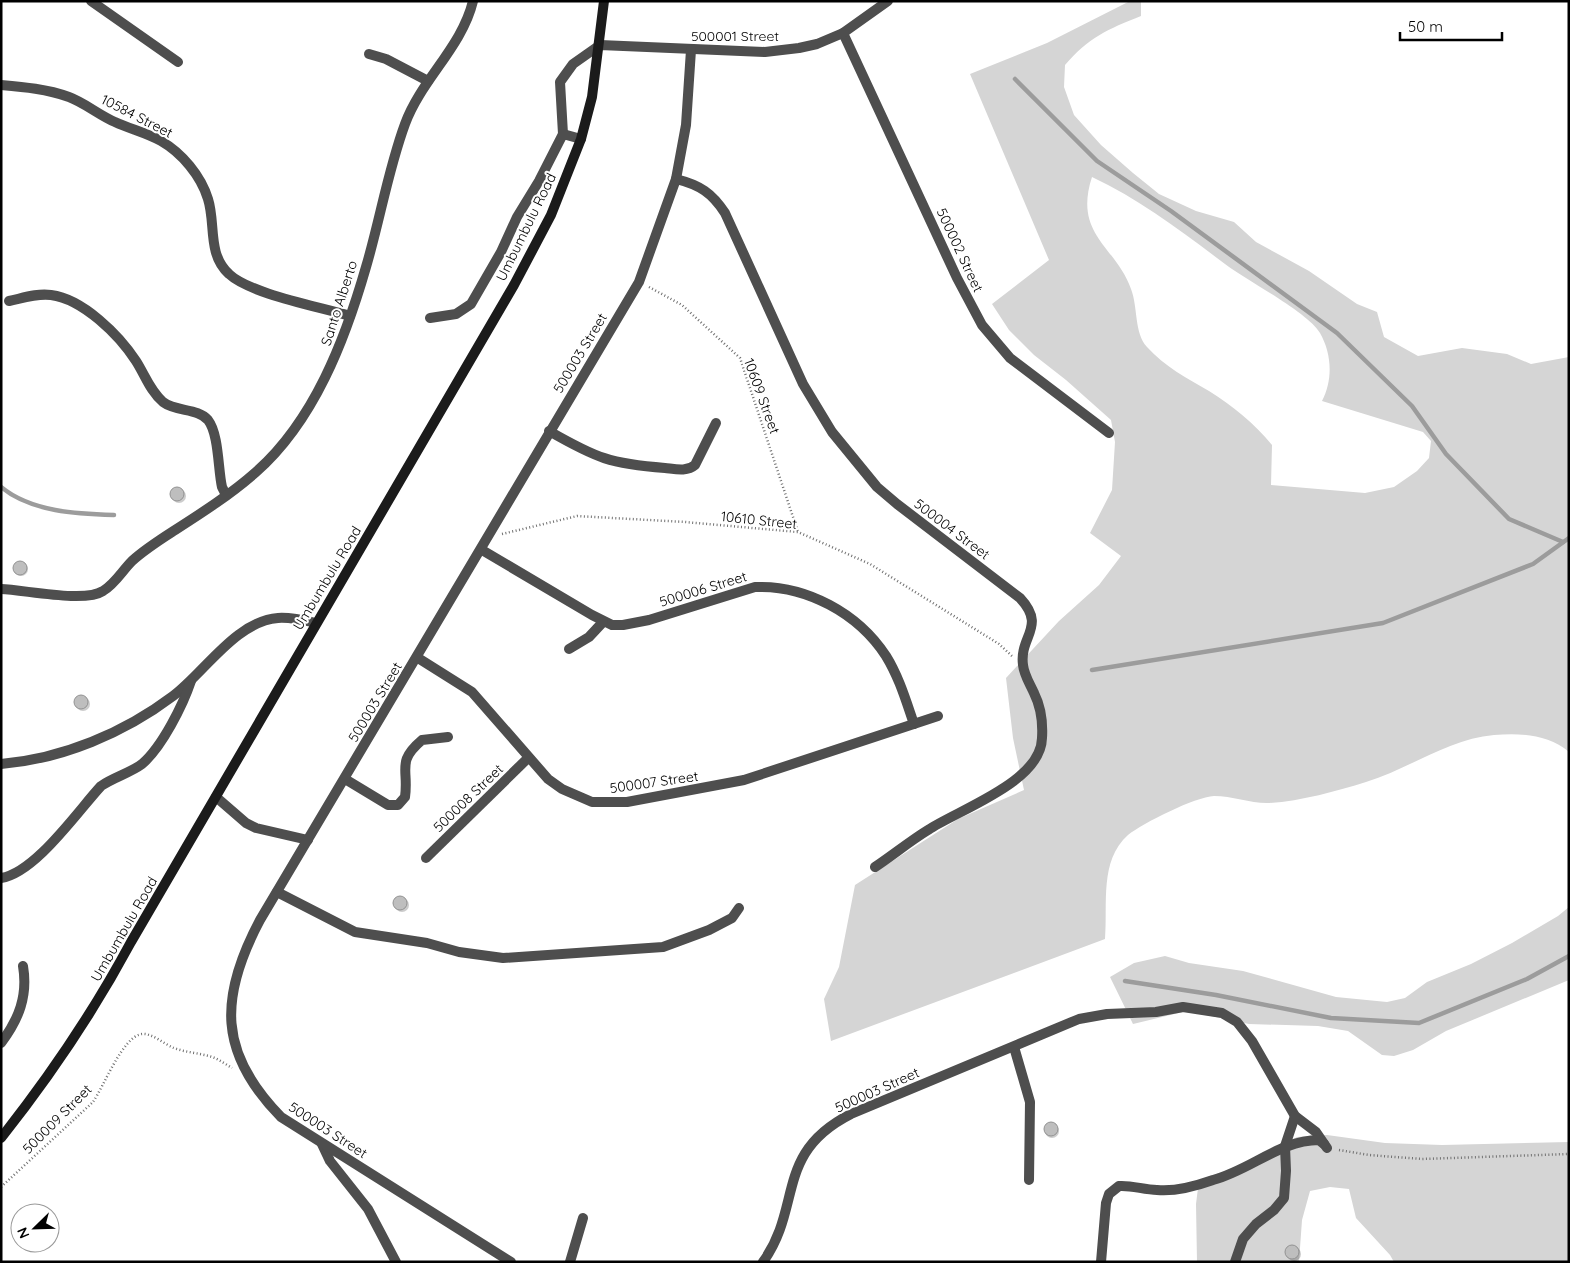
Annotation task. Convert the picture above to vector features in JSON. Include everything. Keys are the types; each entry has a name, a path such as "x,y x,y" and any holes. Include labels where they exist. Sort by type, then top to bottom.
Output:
{"main road":[{"name":"Umbumbulu Road","path":"1,1138 62,1058 102,995 316,623 514,285 550,215 581,139 593,89 604,1"}],"street":[{"path":"91,1 178,62"},
{"name":"Santo Alberto","path":"1,589 77,597 92,596 102,592 149,547 226,495 256,472 292,430 314,397 346,334 366,268 400,140 414,104 464,26 473,1"},
{"name":"500001 Street","path":"600,45 626,44 691,50 780,51 817,44 843,33 888,1"},
{"name":"500002 Street","path":"843,33 957,278 982,325 1010,358 1109,432"},
{"path":"430,318 456,314 471,304 501,252 517,216 539,181 563,134 560,82 574,64 600,45"},
{"name":"500003 Street","path":"511,1262 281,1117 257,1091 247,1076 239,1058 232,1022 234,984 237,968 249,941 277,892 482,550 549,431 639,281 676,178 686,125 691,50"},
{"path":"369,54 386,59 428,80"},
{"name":"10584 Street","path":"1,85 51,91 69,97 116,122 162,142 180,156 199,178 208,198 212,215 216,255 229,275 242,283 267,292 350,316"},
{"path":"563,134 581,139"},
{"name":"500004 Street","path":"676,178 692,183 709,192 725,213 803,384 816,408 849,455 878,487 897,504 1026,604 1033,620 1033,626 1023,658 1023,666"},
{"path":"10,300 50,294 67,298 80,306 122,341 149,385 164,402 172,407 204,416 209,422 213,431 222,487 226,495"},
{"path":"549,431 591,455 614,462 681,469 695,465 716,423"},
{"name":"500006 Street","path":"482,550 603,622 623,625 649,620 755,587 774,586 803,592 843,614 876,642 895,673 914,724"},
{"path":"1,764 44,758 105,736 173,696 237,637 262,621 288,618 316,623"},
{"path":"569,649 594,633 603,622"},
{"name":"500007 Street","path":"418,658 472,692 548,779 576,796 592,802 626,802 744,780 938,716"},
{"path":"875,867 929,829 1012,782 1036,759 1042,740 1042,722 1039,705 1023,666"},
{"path":"1,878 22,871 35,860 101,786 113,778 134,769 149,756 181,706 192,680"},
{"path":"345,779 388,805 398,805 405,797 404,769 408,755 426,738 448,737"},
{"name":"500008 Street","path":"426,858 528,758"},
{"path":"216,797 246,823 256,828 308,840"},
{"path":"277,892 301,902 343,928 355,932 427,943 460,952 503,958 663,947 710,930 732,918 740,908"},
{"path":"1,1043 19,1015 24,1000 26,981 24,966"},
{"name":"500003 Street","path":"763,1262 777,1235 802,1157 810,1145 828,1128 851,1114 1079,1019 1107,1014 1156,1012 1183,1007 1222,1013 1237,1022 1252,1041 1295,1116"},
{"path":"1014,1047 1030,1102 1029,1180"},
{"path":"1235,1262 1243,1239 1284,1198 1285,1146 1295,1116 1316,1132 1327,1148"},
{"path":"1101,1262 1106,1203 1113,1189 1126,1185 1167,1190 1199,1184 1251,1165 1285,1146 1319,1140 1327,1148"},
{"path":"322,1144 330,1162 368,1209 396,1262"},
{"path":"570,1262 583,1218"}],"path":[{"name":"10609 Street","path":"639,281 682,305 740,358 798,532"},
{"name":"10610 Street","path":"488,538 577,516 685,522 798,532 870,564 999,644 1023,666"},
{"name":"500009 Street","path":"1,1187 93,1102 126,1044 141,1034 149,1035 183,1051 214,1058 247,1076"},
{"path":"1327,1148 1368,1156 1415,1159 1569,1154"}],"shaded area":[{"path":"1130,1 1141,1 1141,16 1099,35 1065,65 1064,87 1074,115 1101,145 1133,173 1159,194 1196,211 1234,222 1256,242 1309,271 1357,304 1377,312 1384,337 1418,356 1462,348 1507,354 1531,364 1569,357 1569,752 1552,741 1543,738 1514,734 1494,735 1461,742 1382,776 1319,795 1270,803 1214,796 1205,797 1182,806 1135,830 1119,845 1109,870 1105,939 831,1041 824,999 839,967 855,885 958,819 1024,790 1013,738 1006,678 1059,621 1099,585 1121,556 1090,533 1112,490 1115,442 1111,420 1066,380 1034,355 1009,330 992,304 1049,260 970,74 1047,43","holes":["1092,177 1160,217 1235,271 1291,307 1314,325 1324,341 1330,367 1326,393 1322,401 1423,432 1431,441 1429,458 1417,471 1394,487 1365,493 1271,485 1272,445 1265,437 1243,415 1209,391 1176,372 1147,347 1143,341 1138,327 1131,289 1124,274 1092,227 1088,213 1088,197"]},
{"path":"1569,907 1569,980 1446,1031 1413,1050 1394,1056 1382,1055 1348,1031 1318,1026 1249,1024 1187,1011 1133,1024 1110,977 1134,963 1165,956 1189,963 1243,971 1336,997 1387,1002 1405,998 1427,982 1471,964 1512,943 1558,916"},
{"path":"1327,1135 1385,1143 1442,1145 1569,1142 1569,1262 1394,1262 1390,1255 1356,1218 1349,1189 1330,1187 1310,1191 1302,1220 1299,1262 1197,1262 1196,1204 1199,1180 1251,1162 1297,1137"}],"building":[{"path":"177,487 182,489 184,494 182,499 177,501 172,499 170,494 172,489"},
{"path":"20,561 25,563 27,568 25,573 20,575 15,573 13,568 15,563"},
{"path":"81,695 86,697 88,702 86,707 81,709 76,707 74,702 76,697"},
{"path":"400,896 405,898 407,903 405,908 400,910 395,908 393,903 395,898"},
{"path":"1051,1122 1056,1124 1058,1129 1056,1134 1051,1136 1046,1134 1044,1129 1046,1124"},
{"path":"1292,1245 1297,1247 1299,1252 1297,1257 1292,1259 1287,1257 1285,1252 1287,1247"}],"waterway":[{"path":"1015,79 1097,161 1171,211 1337,333 1412,406 1446,454 1509,519 1563,542"},
{"path":"1,487 26,502 40,507 85,514 114,515"},
{"path":"1092,670 1383,623 1533,564 1569,538"},
{"path":"1125,981 1216,995 1331,1018 1419,1023 1527,979 1569,956"}]}
